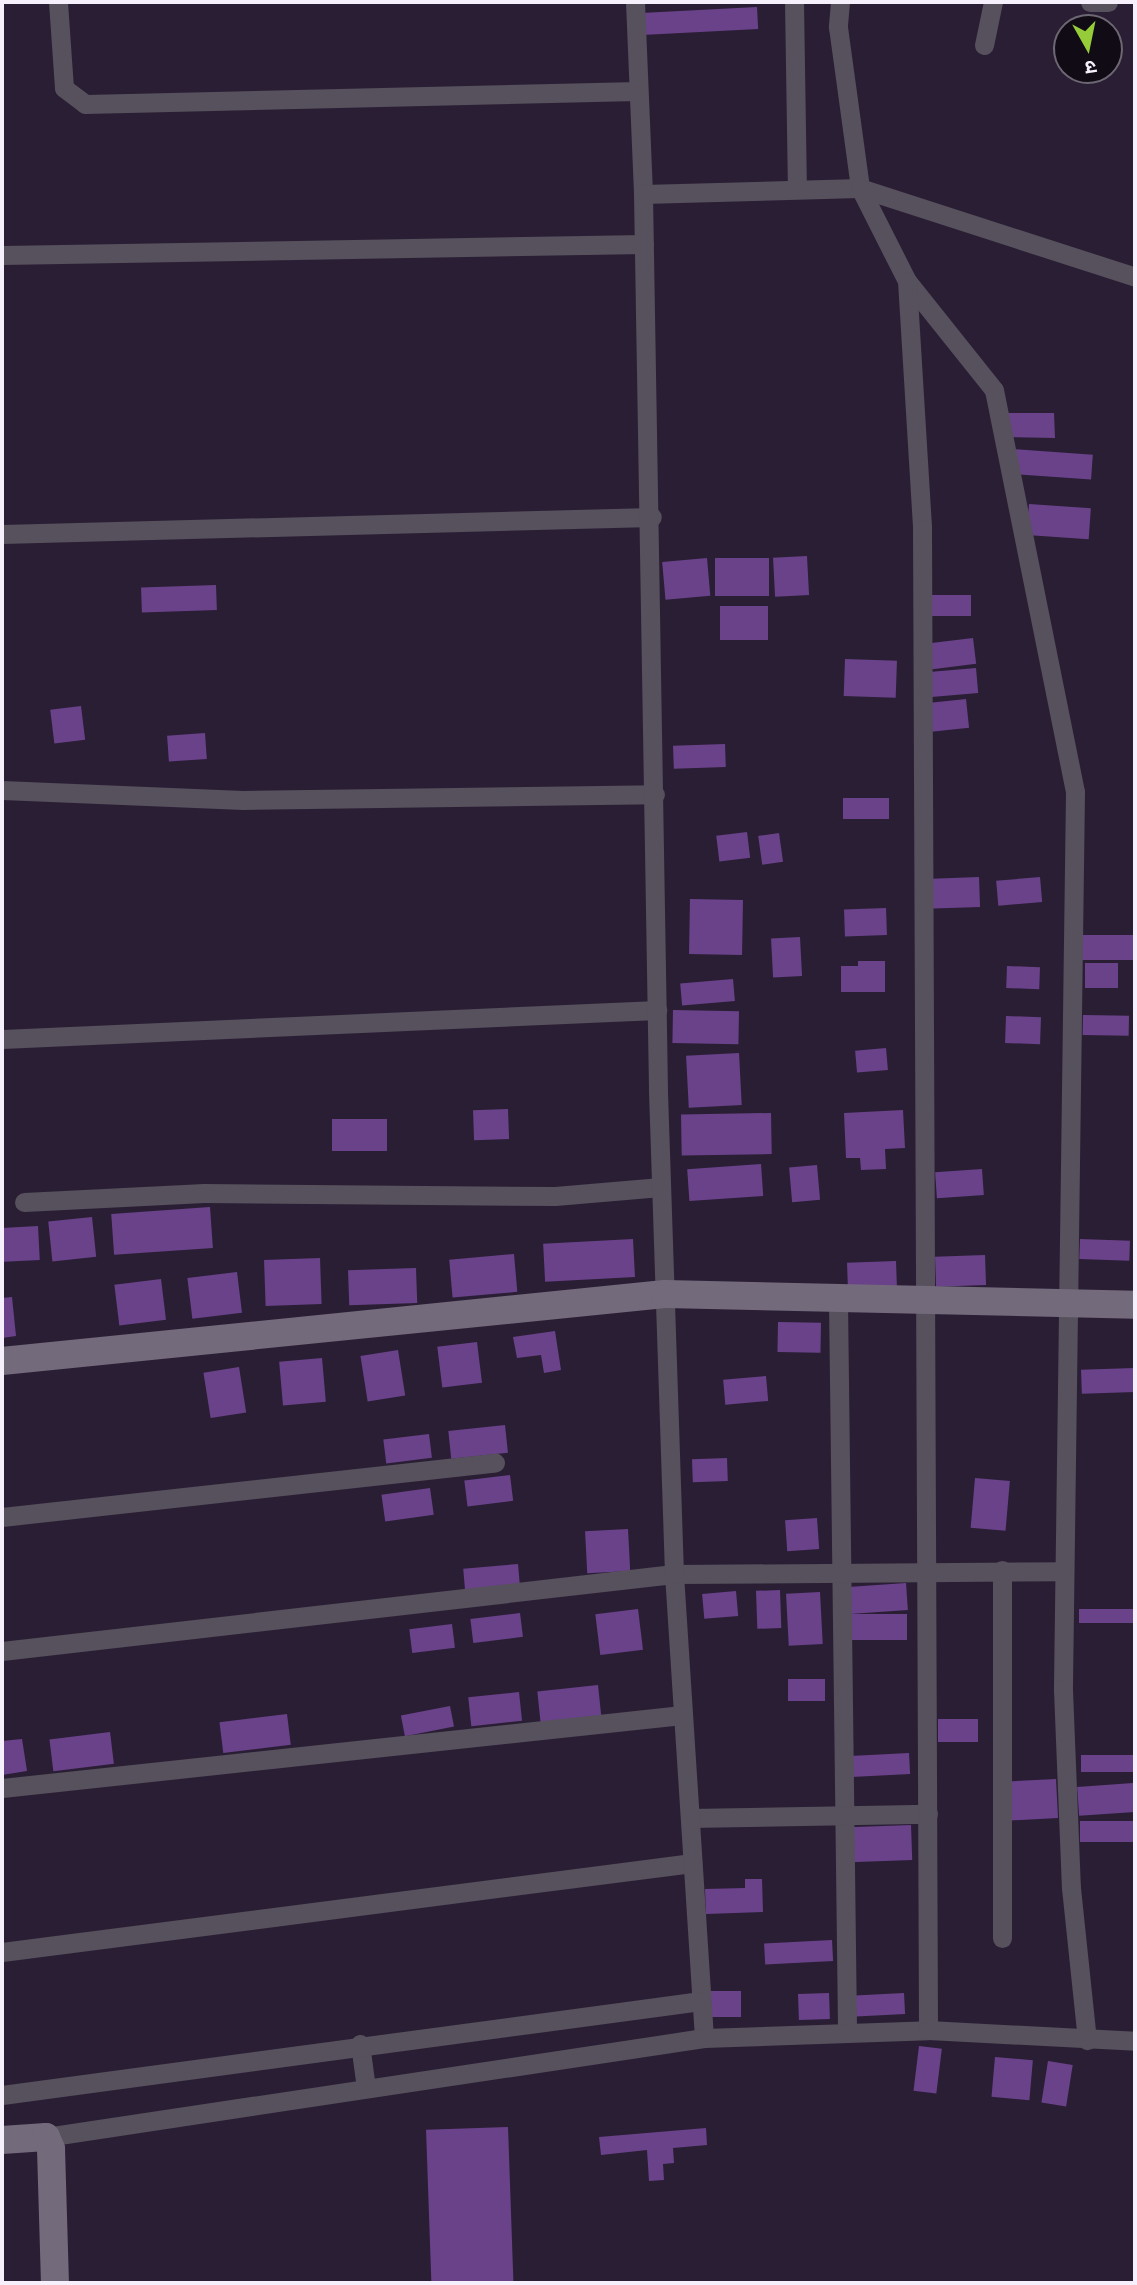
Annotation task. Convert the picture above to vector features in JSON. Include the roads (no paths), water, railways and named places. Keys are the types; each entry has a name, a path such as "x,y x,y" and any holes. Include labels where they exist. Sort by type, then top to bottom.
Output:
{"street":[{"path":"58,2 64,88 85,104 638,90"},
{"path":"635,2 652,517 657,1010 664,1294 674,1574 704,2038"},
{"path":"794,2 797,189"},
{"path":"840,2 838,27 860,188 907,281 994,390 1075,792 1062,1571 1071,1888 1087,2040"},
{"path":"984,45 993,2"},
{"path":"1090,2 1108,2"},
{"path":"643,194 860,188 1135,277"},
{"path":"2,256 644,244"},
{"path":"907,281 922,529 928,2029"},
{"path":"2,534 652,517"},
{"path":"2,790 243,800 655,794"},
{"path":"2,1039 657,1010"},
{"path":"24,1202 204,1193 555,1196 661,1187"},
{"path":"2,1362 664,1294 923,1303 1135,1305"},
{"path":"838,1301 847,2031"},
{"path":"2,1517 495,1463"},
{"path":"1002,1570 1002,1938"},
{"path":"2,1651 674,1574 840,1575 926,1571 1062,1571"},
{"path":"2,1788 682,1715"},
{"path":"690,1818 928,1814"},
{"path":"2,1952 692,1863"},
{"path":"2,2095 360,2044 701,2001"},
{"path":"2,2140 46,2137 704,2038 928,2029 1135,2041"},
{"path":"360,2044 366,2088"},
{"path":"46,2137 51,2149 55,2283"}]}
